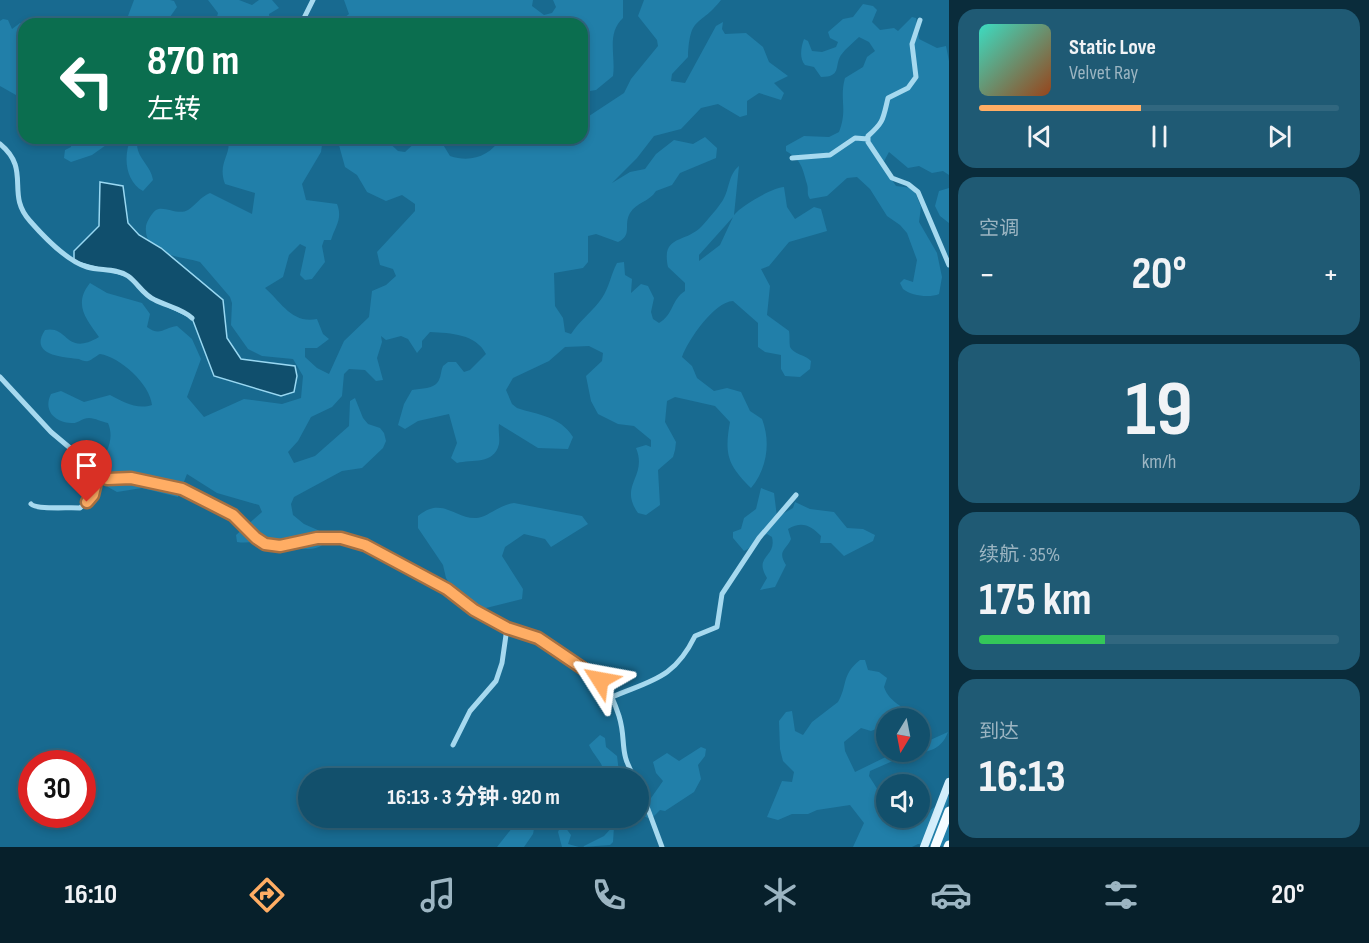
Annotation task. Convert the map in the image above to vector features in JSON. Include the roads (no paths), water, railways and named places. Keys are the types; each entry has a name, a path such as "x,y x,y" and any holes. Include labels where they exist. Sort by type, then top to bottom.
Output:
{"highway":[{"path":"935,847 949,811"}],"main road":[{"path":"924,847 949,782"}],"street":[{"path":"304,18 313,0"},
{"path":"868,139 885,118 888,99 908,88 916,77 912,44 920,20"},
{"path":"792,158 830,155 855,138 868,139"},
{"path":"868,139 883,168 892,178 908,184 918,192 949,265"},
{"path":"0,144 12,154 19,171 17,191 20,207 37,228 74,261 86,267 127,276 152,299 192,318"},
{"path":"0,377 51,432 98,474 107,479 131,478 182,489 233,515 265,544 280,546 317,538 341,538 365,545 447,589 474,610 507,628 538,638 594,675 612,697 622,725 622,751 630,768"},
{"path":"32,504 37,508 66,506 80,508 93,495 98,474"},
{"path":"612,697 623,695 664,675 687,655 695,636 717,627 722,594 759,538 796,495"},
{"path":"453,745 470,711 496,681 507,628"},
{"path":"649,812 662,847"}]}
